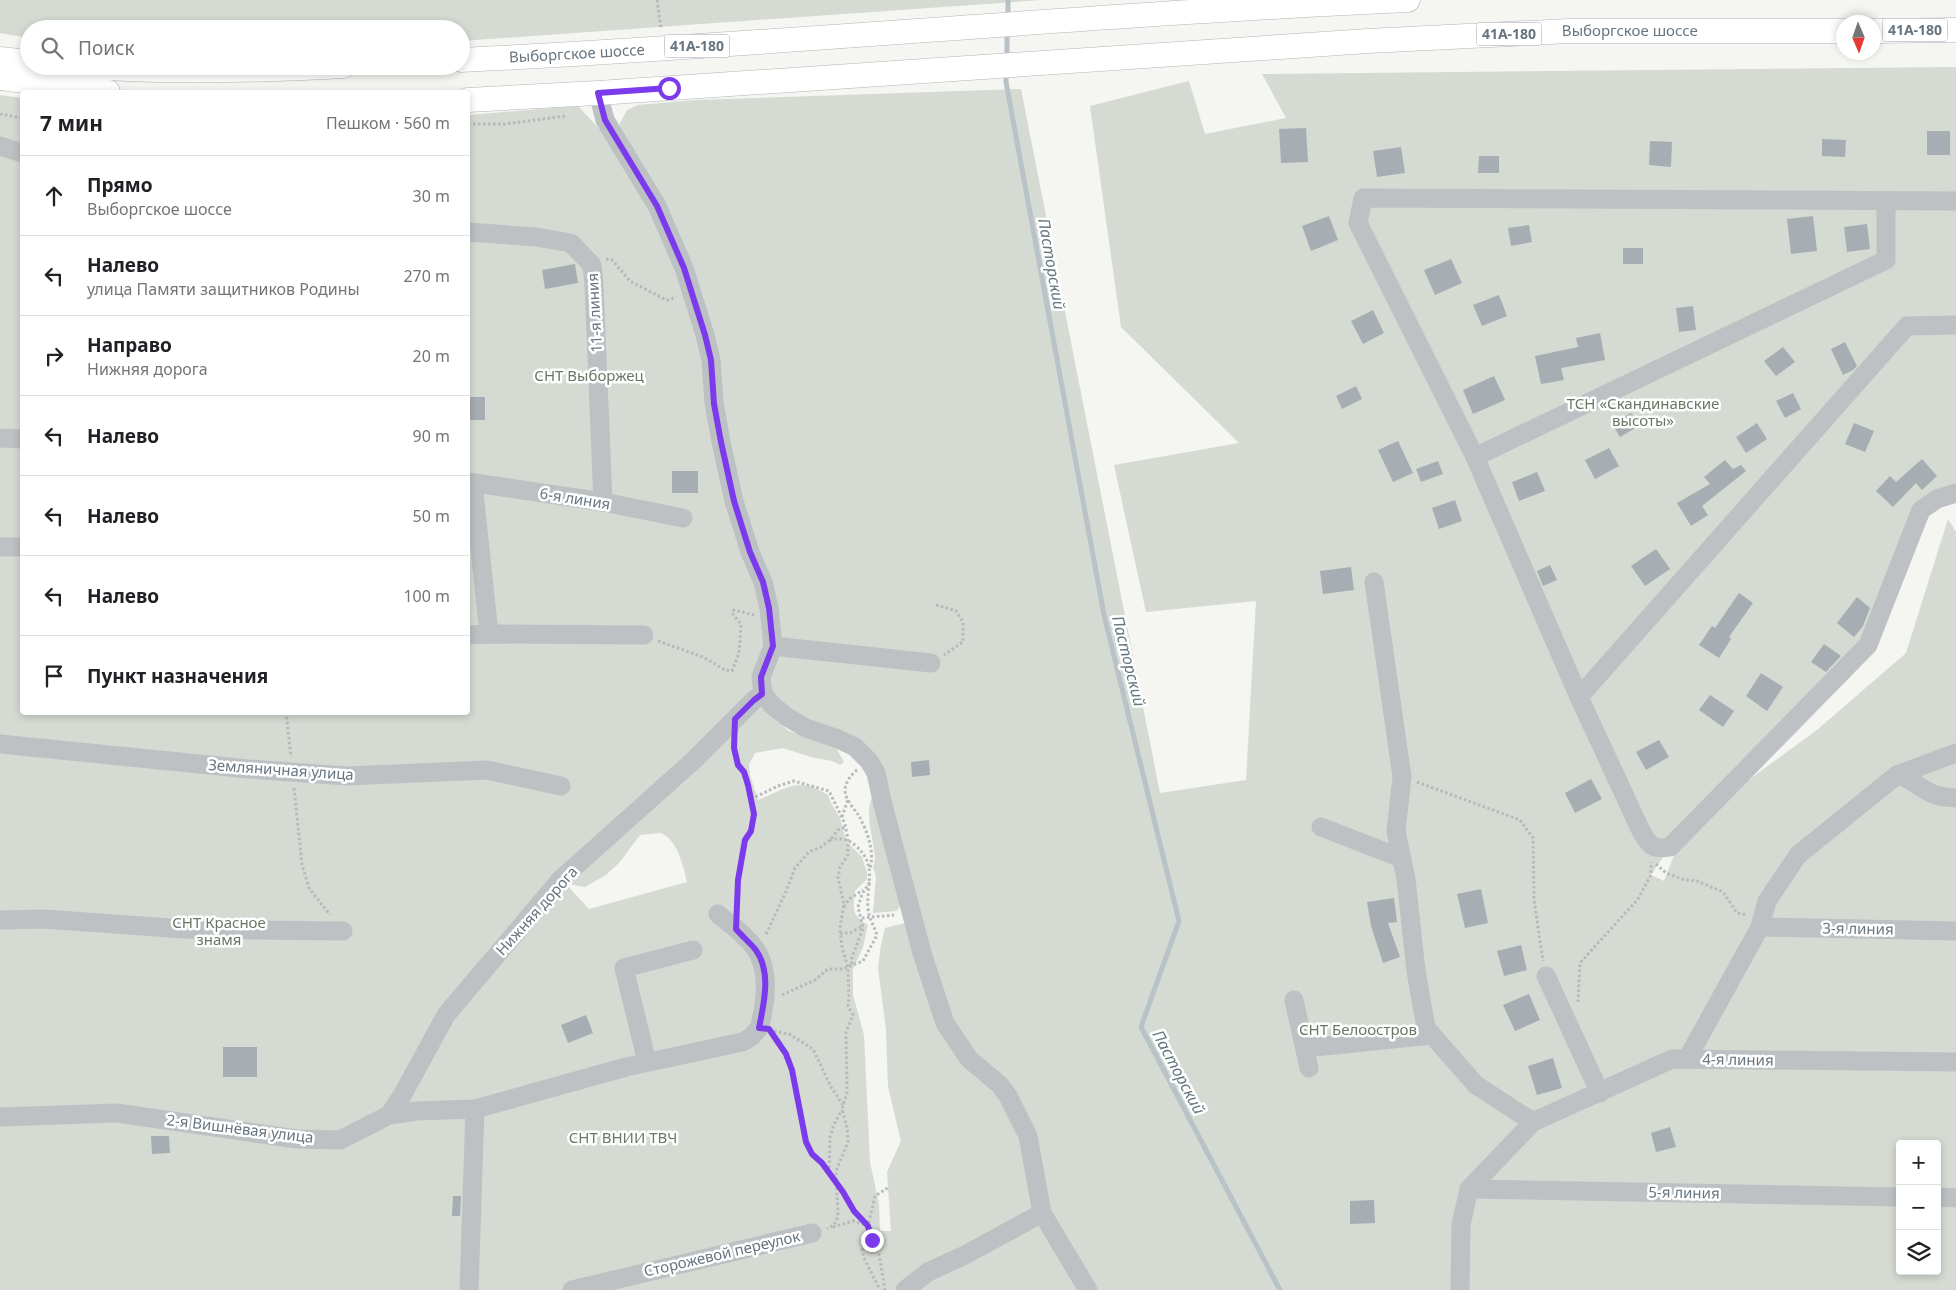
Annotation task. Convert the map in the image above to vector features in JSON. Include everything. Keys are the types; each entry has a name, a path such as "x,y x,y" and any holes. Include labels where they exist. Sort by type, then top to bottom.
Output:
{"main road":[{"name":"Выборгское шоссе","path":"470,59 932,31 1214,10 1408,0"},
{"name":"Выборгское шоссе","path":"598,93 1359,41 1569,31 1836,30"},
{"name":"41А-180","path":"1881,30 1956,30"},
{"path":"0,59 20,61"},
{"path":"0,78 93,90"},
{"name":"41А-180","path":"470,100 598,93"}],"street":[{"path":"598,93 605,120 657,206 676,249 691,290 711,360 714,404 734,501 766,593 772,629 773,646 761,677 762,694 787,717 806,728 855,747 869,761 876,773 922,953 945,1022 956,1042 969,1059 1000,1085 1008,1096 1028,1136 1042,1212 1088,1290"},
{"path":"0,146 20,152"},
{"path":"1956,201 1363,198 1358,223 1475,457 1579,697 1649,845 1659,849 1670,847 1868,644 1921,510 1937,499 1956,493"},
{"path":"1475,457 1886,260 1886,202"},
{"name":"11-я линия","path":"470,232 571,243 592,264 603,502"},
{"path":"1579,697 1908,326 1956,325"},
{"path":"0,438 20,439"},
{"path":"470,482 489,634"},
{"name":"6-я линия","path":"470,482 603,502 683,518"},
{"path":"0,546 20,547"},
{"path":"1374,582 1402,776 1396,831 1406,879 1416,971 1426,1028 1476,1085 1533,1122 1469,1189 1461,1225 1460,1290"},
{"path":"470,635 644,635"},
{"path":"773,646 931,663"},
{"name":"Нижняя дорога","path":"389,1115 403,1094 446,1015 561,879 693,761 762,694"},
{"name":"Земляничная улица","path":"0,744 347,776 487,770 560,786"},
{"path":"1687,1059 1761,922 1767,901 1798,855 1897,775 1956,753"},
{"path":"1897,775 1907,777 1929,792 1944,797 1956,798"},
{"path":"1321,827 1401,858"},
{"path":"718,914 736,929 759,955 766,991 762,1014"},
{"path":"0,920 44,919 184,929 343,931"},
{"name":"3-я линия","path":"1761,922 1956,931"},
{"path":"647,1062 624,968 693,950"},
{"path":"1546,976 1600,1093"},
{"path":"1294,1000 1309,1068"},
{"name":"2-я Вишнёвая улица","path":"0,1117 118,1113 297,1139 340,1140 389,1115 417,1111 475,1110 647,1062 742,1042 750,1039 759,1028 762,1014"},
{"path":"1305,1048 1432,1035"},
{"name":"4-я линия","path":"1533,1122 1672,1059 1956,1062"},
{"path":"403,1094 417,1111"},
{"path":"469,1290 475,1110"},
{"name":"5-я линия","path":"1469,1189 1896,1197"},
{"path":"1941,1197 1956,1198"},
{"path":"905,1290 928,1272 964,1256 1042,1212"},
{"name":"Сторожевой переулок","path":"572,1290 819,1231"}],"path":[{"path":"657,0 663,38"},
{"path":"0,114 20,118"},
{"path":"470,124 505,124 573,115"},
{"path":"592,264 604,258 612,260 630,281 666,300 670,300 683,291 691,290"},
{"path":"931,663 963,642 963,622 956,611 936,605"},
{"path":"644,635 703,657 725,670 732,671 740,653 742,624 732,613 734,610 757,616"},
{"path":"286,715 302,865 309,888 343,931"},
{"path":"735,719 734,748 738,765 744,772 754,814 751,831 745,840 738,880 736,929"},
{"path":"762,1014 786,992 814,980 828,969 848,967 864,961 877,935 868,909 870,868 873,858 866,834 859,817 848,799 845,786 849,777 869,761"},
{"path":"1402,776 1520,820 1525,826 1533,838 1534,900 1546,976"},
{"path":"752,800 778,786 794,781 798,782 829,791 846,827 848,855 840,868 838,878 844,907 840,934 848,967 850,997 848,1006 853,1015 846,1032 846,1092 842,1110 834,1124 830,1137 830,1175"},
{"path":"842,818 848,799"},
{"path":"759,955 795,868 809,852 821,847 838,830 846,827"},
{"path":"830,840 839,838 848,840 865,855 870,868"},
{"path":"1573,1034 1580,990 1580,963 1638,900 1651,875 1652,860 1666,873 1685,880 1696,881 1723,892 1737,912 1761,922"},
{"path":"844,907 849,900 870,882"},
{"path":"852,964 851,960 863,926 858,907 864,889"},
{"path":"862,918 912,913"},
{"path":"840,934 850,933 863,926"},
{"path":"843,1105 831,1087 813,1049 789,1034 769,1029 786,1054 792,1070 806,1142 812,1154 822,1163 854,1211 868,1226 879,1254 885,1290"},
{"path":"819,1231 834,1225 838,1216 836,1171 848,1142 847,1127 842,1110"},
{"path":"868,1226 876,1196 890,1187"},
{"path":"819,1231 853,1221 868,1226"},
{"path":"872,1240 862,1250 880,1290"}],"green space":[{"path":"0,0 1041,0 470,40 470,20 20,20 20,36 0,33"},
{"path":"1956,67 1956,493 1937,499 1868,645 1670,847 1651,875 1664,881 1674,855 1728,795 1817,730 1906,653 1948,519 1956,532 1956,1290 0,1290 0,95 20,98 20,715 470,715 470,115 578,106 606,136 619,132 620,123 627,110 638,105 696,100 1021,89 1160,793 1246,780 1256,601 1146,612 1114,465 1239,443 1121,327 1090,106 1189,81 1205,134 1286,118 1262,74","holes":["774,719 838,739 877,776 914,921 885,928 878,968 886,1029 888,1087 901,1141 887,1172 891,1231 880,1231 879,1204 870,1162 864,1035 853,995 853,969 863,947 868,925 856,915 854,911 854,897 855,891 867,879 867,872 862,857 846,841 840,818 828,795 818,789 800,785 785,788 758,800 750,775 749,764 755,753 783,748 811,757 832,761 840,765 844,762 836,748 789,731","661,833 672,842 681,861 687,882 589,909 563,881 585,887 606,875 619,863 640,835"]},
{"path":"874,795 906,906 899,907 897,911 873,913 876,877 873,867 875,853 869,811 870,802"}],"building":[{"path":"1306,128 1308,162 1281,163 1279,129"},
{"path":"1927,131 1950,131 1950,155 1927,155"},
{"path":"1822,139 1846,140 1845,157 1822,156"},
{"path":"1650,141 1672,142 1671,167 1649,165"},
{"path":"1401,147 1405,173 1377,177 1373,151"},
{"path":"1479,156 1499,156 1499,173 1478,173"},
{"path":"1329,216 1338,240 1311,251 1302,226"},
{"path":"1813,216 1817,251 1791,254 1787,219"},
{"path":"1867,224 1870,249 1847,252 1844,227"},
{"path":"1529,225 1532,242 1511,246 1508,228"},
{"path":"1623,248 1643,248 1643,264 1623,264"},
{"path":"1451,259 1462,283 1435,295 1424,270"},
{"path":"575,264 578,283 545,289 542,270"},
{"path":"1499,295 1507,316 1482,326 1473,305"},
{"path":"1693,306 1696,330 1679,332 1676,308"},
{"path":"1373,310 1384,333 1363,344 1351,321"},
{"path":"1600,333 1605,360 1561,368 1564,380 1541,384 1535,356 1578,347 1576,338"},
{"path":"1845,342 1857,366 1843,375 1831,349"},
{"path":"1783,347 1795,362 1776,376 1764,361"},
{"path":"1494,376 1505,400 1473,414 1463,390"},
{"path":"1356,386 1362,399 1342,409 1336,396"},
{"path":"1793,393 1801,409 1785,418 1776,401"},
{"path":"470,397 485,397 485,420 470,420"},
{"path":"1631,413 1639,426 1620,437 1612,424"},
{"path":"1757,423 1767,439 1746,453 1736,437"},
{"path":"1854,423 1874,431 1865,452 1845,444"},
{"path":"1398,441 1413,473 1393,482 1378,450"},
{"path":"1609,448 1619,466 1595,479 1585,460"},
{"path":"1922,459 1937,476 1922,490 1916,483 1893,507 1876,491 1890,476 1896,482"},
{"path":"1725,460 1733,469 1741,465 1746,471 1702,506 1708,515 1691,526 1677,503 1710,484 1704,477"},
{"path":"1438,461 1443,474 1421,482 1416,469"},
{"path":"672,471 698,471 698,493 672,493"},
{"path":"1537,472 1545,491 1519,501 1512,482"},
{"path":"1455,500 1462,521 1439,529 1432,508"},
{"path":"1656,549 1670,569 1645,586 1631,566"},
{"path":"1550,565 1557,580 1543,586 1537,571"},
{"path":"1351,567 1354,590 1323,594 1320,571"},
{"path":"1739,593 1753,603 1729,637 1731,639 1719,658 1699,645 1712,626 1715,628"},
{"path":"1857,597 1870,608 1863,626 1854,637 1837,623"},
{"path":"1824,644 1841,656 1826,672 1811,662"},
{"path":"1761,673 1783,687 1767,711 1746,696"},
{"path":"1710,695 1734,711 1723,727 1699,710"},
{"path":"1659,740 1669,757 1646,770 1636,752"},
{"path":"929,760 930,775 912,777 911,762"},
{"path":"1591,779 1602,799 1575,813 1565,793"},
{"path":"1481,889 1488,923 1465,928 1457,894"},
{"path":"1394,898 1397,922 1388,923 1400,957 1383,963 1371,926 1367,902"},
{"path":"1521,945 1527,970 1504,976 1497,951"},
{"path":"1529,994 1540,1020 1515,1031 1503,1005"},
{"path":"586,1015 593,1033 568,1043 561,1025"},
{"path":"223,1047 257,1047 257,1077 223,1077"},
{"path":"1553,1058 1562,1088 1537,1095 1528,1066"},
{"path":"1670,1127 1676,1147 1656,1152 1651,1133"},
{"path":"151,1136 169,1136 170,1153 152,1154"},
{"path":"453,1196 461,1196 460,1216 452,1216"},
{"path":"1374,1200 1375,1223 1350,1224 1350,1201"}],"waterway":[{"name":"Пасторский","path":"1008,0 1008,19"},
{"name":"Пасторский","path":"1007,30 1007,59"},
{"name":"Пасторский","path":"1006,72 1006,82 1104,615 1179,921 1141,1027 1280,1290"}],"route":[{"path":"669,88 598,93 605,120 657,206 684,268 711,360 714,404 734,501 750,552 763,582 769,608 773,646 765,662 761,677 762,694 735,719 734,748 738,765 744,772 748,785 754,814 751,831 745,840 738,880 736,929 760,956 766,991 759,1028 769,1029 786,1054 792,1070 806,1142 812,1154 822,1163 835,1180 854,1211 868,1226 872,1240"}],"park label":[{"name":"СНТ Выборжец","path":"589,376"},
{"name":"ТСН «Скандинавские высоты»","path":"1643,412"},
{"name":"СНТ Красное знамя","path":"219,932"},
{"name":"СНТ Белоостров","path":"1358,1030"},
{"name":"СНТ ВНИИ ТВЧ","path":"623,1138"}]}
